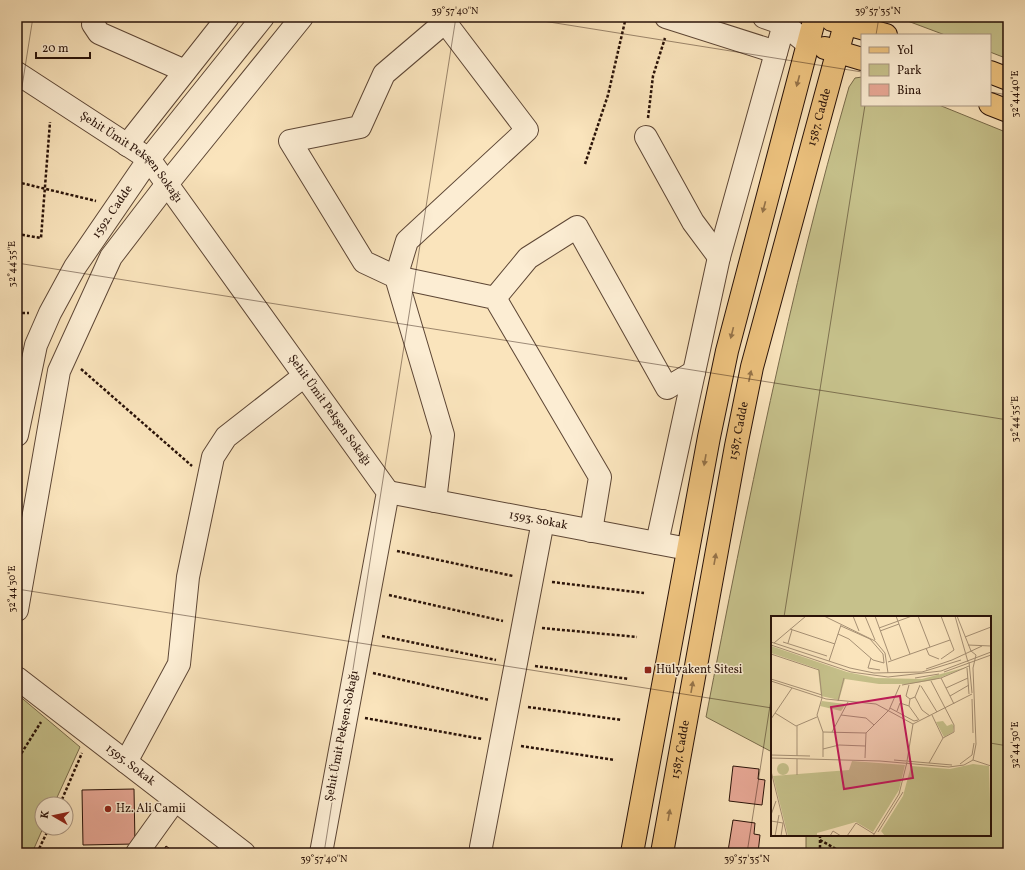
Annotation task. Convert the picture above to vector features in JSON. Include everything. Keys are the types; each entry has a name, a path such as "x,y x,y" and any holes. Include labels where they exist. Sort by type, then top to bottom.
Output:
{"main road":[{"path":"632,853 709,437 728,351 815,17 847,20 883,34"},
{"name":"1587. Cadde","path":"662,853 734,454 752,367 847,20"},
{"path":"808,44 861,59"},
{"path":"991,72 1008,80"},
{"path":"991,104 1008,111"}],"street":[{"path":"95,17 93,24 98,32 185,71"},
{"path":"127,145 228,17"},
{"name":"1592. Cadde","path":"17,435 33,356 40,335 75,267 149,159 263,17"},
{"path":"17,610 59,371 111,257 167,184 302,17"},
{"path":"764,17 784,24 808,44"},
{"path":"784,24 815,17"},
{"path":"668,18 776,52"},
{"path":"435,501 443,435 396,277 407,241 527,130 444,19 384,74 360,127 290,141 364,262 396,277 495,298 600,477 591,531"},
{"path":"658,543 719,257 784,24"},
{"name":"Şehit Ümit Pekşen Sokağı","path":"17,73 149,159 388,492 321,853"},
{"path":"646,137 693,222 719,257"},
{"path":"495,298 528,258 577,227 668,388 694,372"},
{"path":"126,762 179,664 188,577 213,457 226,438 304,376"},
{"name":"1593. Sokak","path":"388,492 688,549"},
{"path":"482,853 481,847 543,522"},
{"name":"1595. Sokak","path":"17,678 244,853"},
{"path":"137,853 175,800"}],"path":[{"path":"585,164 608,95 626,17"},
{"path":"646,137 653,76 668,18"},
{"path":"17,234 41,238 50,122"},
{"path":"17,182 116,206"},
{"path":"66,355 208,481"},
{"path":"378,547 532,580 644,593"},
{"path":"17,778 20,754 52,704"},
{"path":"64,796 91,735"},
{"path":"37,853 45,836"},
{"path":"820,836 820,853"},
{"path":"820,840 843,853"}],"green space":[{"path":"897,17 1008,17 1008,59 991,52 991,34 942,34"},
{"path":"861,77 861,106 941,106 1008,133 1008,853 806,853 806,836 991,836 991,616 771,616 771,751 706,717 753,480 788,322 827,165 849,87 855,78"},
{"path":"17,694 80,747 58,796 34,796 34,836 39,836 32,853 17,853"}],"building":[{"path":"733,766 759,769 758,779 765,780 762,805 729,801"},
{"name":"Hz. Ali Camii","path":"134,789 135,844 83,845 82,790"},
{"path":"733,820 755,823 754,834 760,835 758,853 728,851"},
{"path":"166,846 176,853 162,853"}],"place":[{"name":"Hülyakent Sitesi","path":"648,670"},
{"name":"Hz. Ali Camii","path":"108,809"}]}
